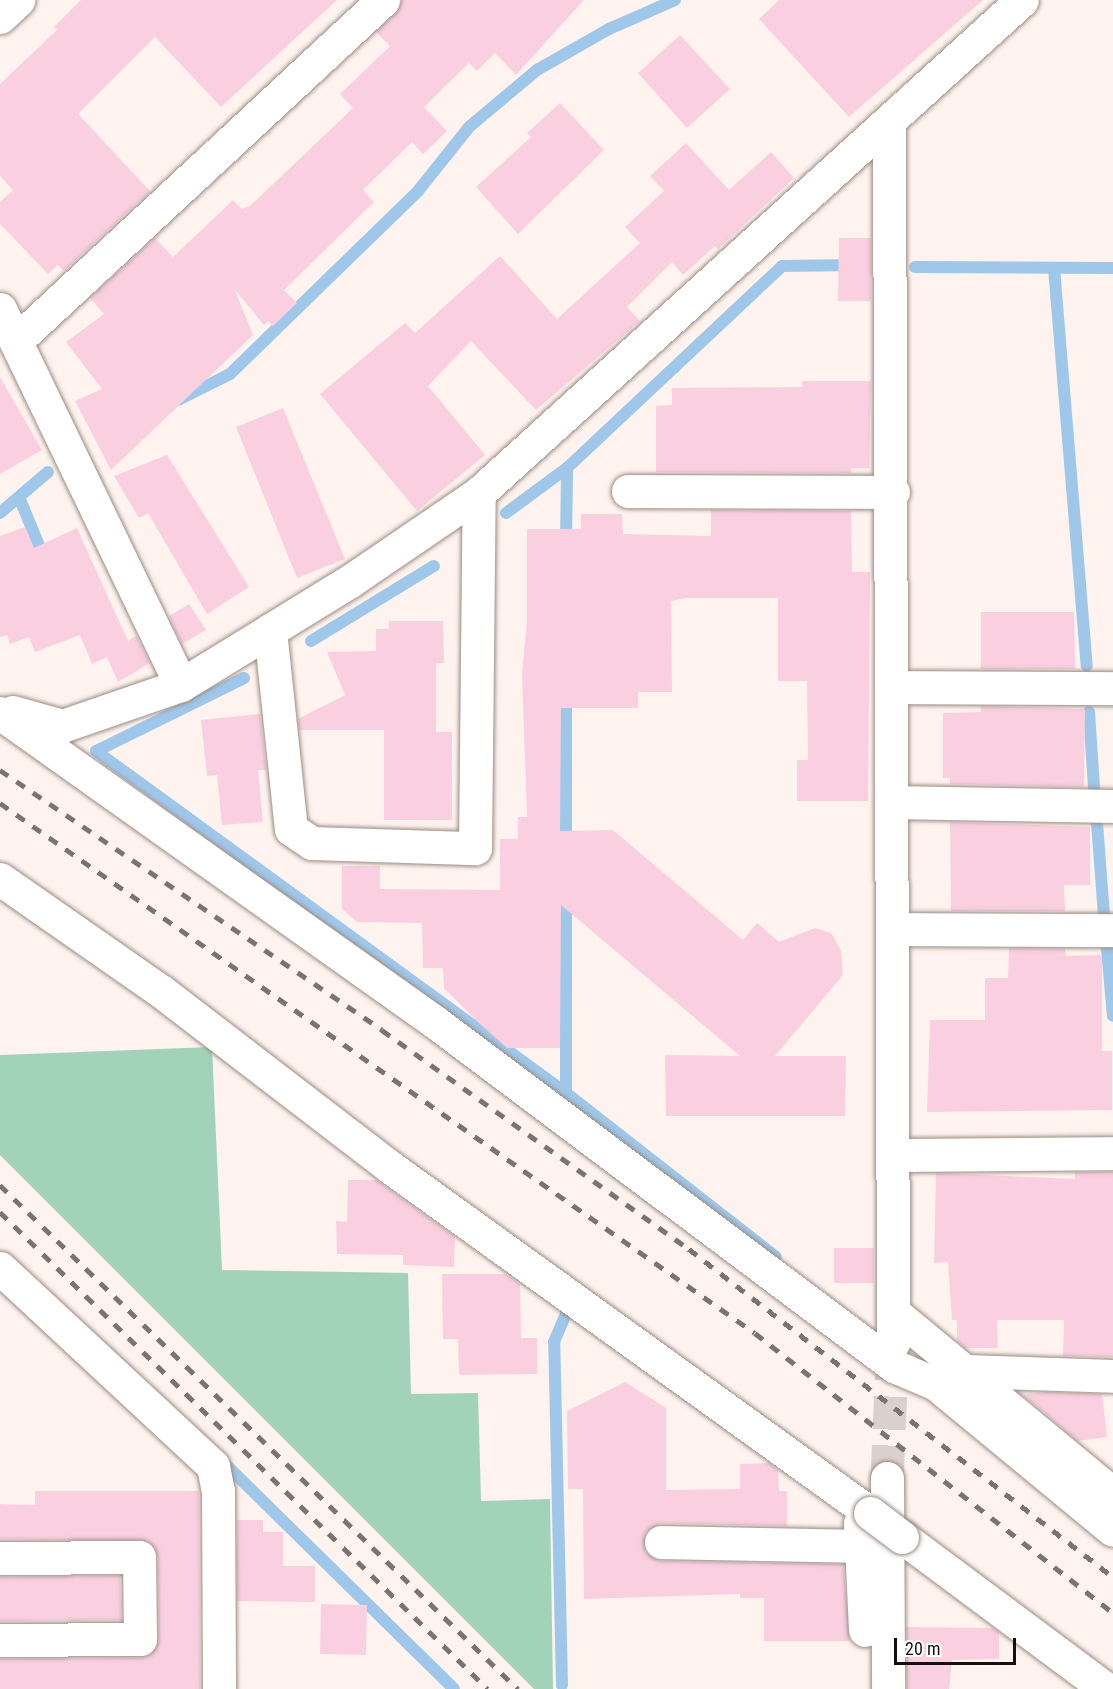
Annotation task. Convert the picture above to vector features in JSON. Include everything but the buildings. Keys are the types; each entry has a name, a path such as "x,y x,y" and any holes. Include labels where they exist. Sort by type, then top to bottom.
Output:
{"street":[{"path":"0,17 18,0"},
{"path":"8,339 383,0"},
{"path":"0,711 62,726 181,685 270,630 479,493 1022,0"},
{"path":"889,122 893,492 893,1327 966,1371 1113,1494"},
{"path":"0,309 8,339 181,685"},
{"path":"628,491 893,492"},
{"path":"270,630 291,829 312,843 475,848 479,493"},
{"path":"893,687 1113,688"},
{"path":"0,711 435,1022 894,1366 936,1384 1113,1530"},
{"path":"894,802 1113,806"},
{"path":"0,879 162,992 390,1167 865,1509 1106,1689"},
{"path":"893,929 1113,930"},
{"path":"894,1155 1113,1153"},
{"path":"0,1268 213,1466 218,1491 219,1689"},
{"path":"966,1371 1113,1376"},
{"path":"887,1478 888,1689"},
{"path":"865,1509 861,1546 865,1647 881,1689"},
{"path":"661,1542 861,1546"},
{"path":"0,1558 139,1557 140,1639 0,1640"}],"green space":[{"path":"212,1047 222,1270 408,1273 411,1394 478,1393 481,1501 550,1499 553,1689 534,1689 0,1155 0,1055"}],"waterway":[{"path":"178,400 230,374 418,191 469,127 537,70 609,29 675,0"},
{"path":"506,513 567,468 782,266 854,265"},
{"path":"915,267 1113,268"},
{"path":"1054,268 1087,666"},
{"path":"566,543 567,468"},
{"path":"0,513 48,472"},
{"path":"19,497 45,560"},
{"path":"311,641 434,566"},
{"path":"244,678 96,751 566,1093 776,1257"},
{"path":"566,693 566,846"},
{"path":"1089,712 1094,788"},
{"path":"1097,823 1104,917"},
{"path":"566,894 566,1093"},
{"path":"1107,949 1113,1016"},
{"path":"562,1685 554,1342 567,1312"},
{"path":"220,1459 454,1689"}],"tunnel":[{"path":"887,1478 893,1343"}],"railway":[{"path":"0,770 382,1030 689,1249 1113,1577"},
{"path":"0,803 755,1333 1113,1613"},
{"path":"0,1185 518,1689"},
{"path":"0,1212 488,1689"}]}
